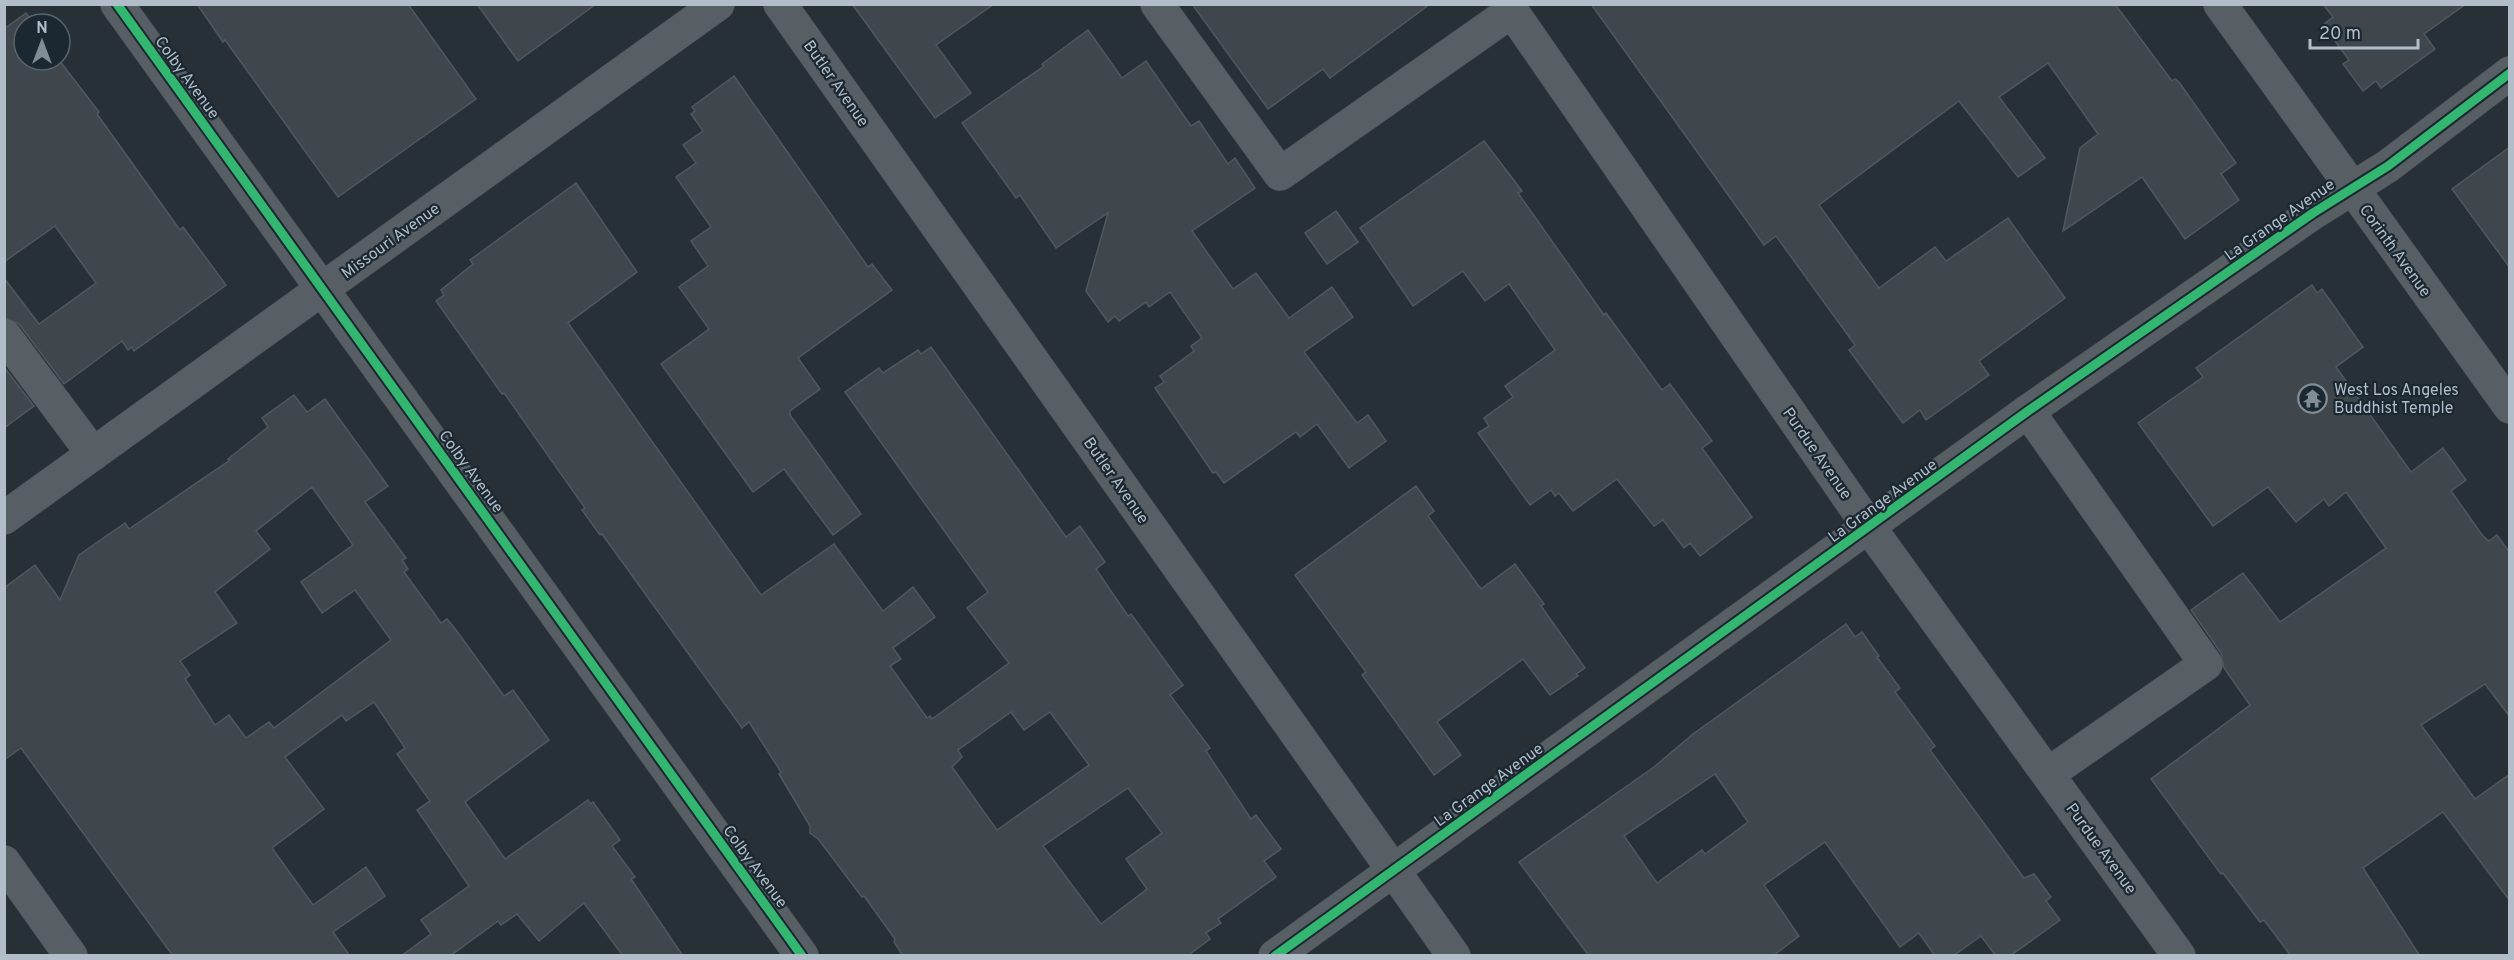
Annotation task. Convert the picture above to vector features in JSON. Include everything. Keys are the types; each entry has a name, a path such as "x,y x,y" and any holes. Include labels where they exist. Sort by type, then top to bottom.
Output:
{"street":[{"name":"Colby Avenue","path":"117,4 802,956"},
{"name":"Missouri Avenue","path":"4,518 718,4"},
{"name":"Butler Avenue","path":"780,4 1028,351 1454,956"},
{"path":"1157,4 1280,174 1510,8"},
{"name":"Corinth Avenue","path":"2220,4 2510,407"},
{"name":"Purdue Avenue","path":"1510,8 1869,527 2179,956"},
{"name":"La Grange Avenue","path":"1275,956 2028,411 2351,188 2388,166 2510,74"},
{"path":"4,335 93,454"},
{"path":"2028,411 2206,664 2048,774"},
{"path":"4,862 71,956"}],"building":[{"path":"197,4 408,4 476,99 338,197"},
{"path":"477,4 596,4 518,61"},
{"path":"852,4 994,4 936,45 971,93 935,118"},
{"path":"1192,4 1430,4 1330,78 1323,69 1268,109"},
{"path":"1591,4 2115,4 2172,81 2175,79 2179,82 2236,163 2221,174 2239,200 2185,239 2142,177 2063,231 2080,148 2098,134 2048,63 1999,97 2045,158 2018,177 1959,101 1819,205 1879,288 1935,247 1946,261 2008,218 2065,298 1979,361 1989,375 1926,420 1920,410 1903,423 1849,350 1855,345 1776,236 1764,245"},
{"path":"2323,4 2466,4 2424,34 2435,49 2381,88 2376,81 2363,91 2343,64 2349,60 2323,25 2333,17"},
{"path":"12,23 12,72 68,72 99,112 97,114 180,230 183,227 226,285 134,351 132,347 128,350 122,341 64,384 19,324 4,317 4,278 39,324 96,283 55,226 4,262 4,29"},
{"path":"1088,30 1122,78 1146,61 1191,126 1199,121 1228,164 1235,158 1255,188 1192,231 1233,289 1256,273 1289,318 1332,287 1353,317 1304,352 1357,423 1368,415 1386,441 1349,468 1317,424 1300,437 1296,432 1224,483 1216,472 1213,473 1155,388 1164,382 1160,376 1194,351 1191,346 1202,338 1170,292 1149,307 1146,302 1119,321 1115,316 1108,322 1086,291 1108,213 1056,248 1020,195 1016,198 962,123 1044,66 1042,64"},
{"path":"734,76 868,267 872,264 892,290 798,358 820,389 790,411 790,415 861,514 833,535 784,469 753,492 661,364 709,329 679,287 708,266 691,241 711,227 676,177 696,163 683,145 703,131 691,114 695,111 692,107"},
{"path":"1484,141 1522,191 1518,193 1604,315 1606,313 1662,390 1670,384 1712,441 1702,448 1752,517 1700,556 1690,543 1684,548 1663,520 1654,526 1617,479 1573,511 1559,493 1555,496 1551,490 1530,505 1478,433 1489,426 1484,418 1513,397 1505,386 1555,350 1509,284 1485,301 1463,271 1413,306 1360,228"},
{"path":"2510,147 2510,268 2452,189"},
{"path":"576,183 637,272 568,323 761,595 834,544 883,611 913,587 935,617 893,648 901,659 890,666 927,718 930,716 932,719 1009,663 967,608 988,592 845,392 879,368 883,373 918,350 921,354 931,347 1066,537 1080,526 1105,562 1096,569 1128,616 1131,614 1183,685 1170,695 1210,748 1206,751 1251,819 1256,815 1281,849 1264,861 1276,877 1218,919 1221,923 1206,933 1210,939 1187,956 903,956 894,942 895,939 864,896 862,897 819,840 810,833 810,826 779,774 781,772 749,722 742,728 602,534 600,535 582,510 585,508 436,301 444,295 441,290 473,264 470,260","holes":["1011,712 1024,730 1050,712 1089,765 997,830 952,767 962,757 958,750","1128,788 1162,833 1126,859 1147,889 1101,924 1043,846"]},
{"path":"1336,211 1358,242 1327,264 1305,233"},
{"path":"2312,285 2317,293 2322,289 2363,347 2336,367 2411,472 2443,448 2466,480 2451,491 2483,536 2489,541 2497,535 2510,553 2510,717 2485,684 2421,725 2475,799 2510,774 2510,901 2443,812 2363,868 2420,956 2291,956 2264,920 2260,922 2223,873 2221,874 2151,779 2250,705 2224,668 2221,653 2191,610 2243,573 2280,622 2386,548 2346,492 2329,506 2324,499 2296,522 2268,487 2213,526 2138,423 2203,377 2196,368"},
{"path":"4,367 34,406 4,428"},
{"path":"294,395 307,412 325,399 388,486 365,502 406,558 402,560 408,569 404,572 441,623 447,619 456,630 504,696 513,690 549,740 465,802 505,859 588,800 591,804 593,802 620,840 612,846 635,877 631,879 683,956 623,956 584,903 539,941 517,914 501,925 498,921 450,956 401,956 431,934 421,920 469,886 417,810 430,801 397,754 405,748 374,702 346,721 342,715 285,757 324,809 272,848 313,905 366,867 385,896 333,932 350,956 173,956 21,748 4,760 4,588 35,565 60,600 79,555 125,523 129,529 230,460 228,459 268,427 262,418","holes":["312,487 353,545 301,582 322,613 355,590 391,640 274,728 269,722 246,738 229,715 215,725 185,679 190,675 180,661 237,623 215,592 270,549 256,531"]},
{"path":"1416,486 1434,511 1428,516 1481,589 1515,564 1544,604 1541,606 1585,668 1576,674 1578,676 1550,695 1523,659 1437,722 1461,755 1434,775 1362,675 1366,672 1295,575"},
{"path":"1846,624 1855,637 1862,632 1900,688 1895,692 1935,746 1930,750 2024,878 2034,874 2051,897 2046,901 2060,920 2010,956 1996,956 1981,936 1953,956 1935,956 1919,933 1900,947 1825,842 1764,885 1799,936 1773,956 1589,956 1519,862 1654,767 1693,734","holes":["1715,774 1748,822 1705,854 1702,850 1657,883 1624,836"]}],"cycle path":[{"path":"117,4 802,956"},
{"path":"1275,956 2028,411 2313,213 2388,166 2510,73"}],"place":[{"name":"West Los Angeles Buddhist Temple","path":"2313,398"}]}
